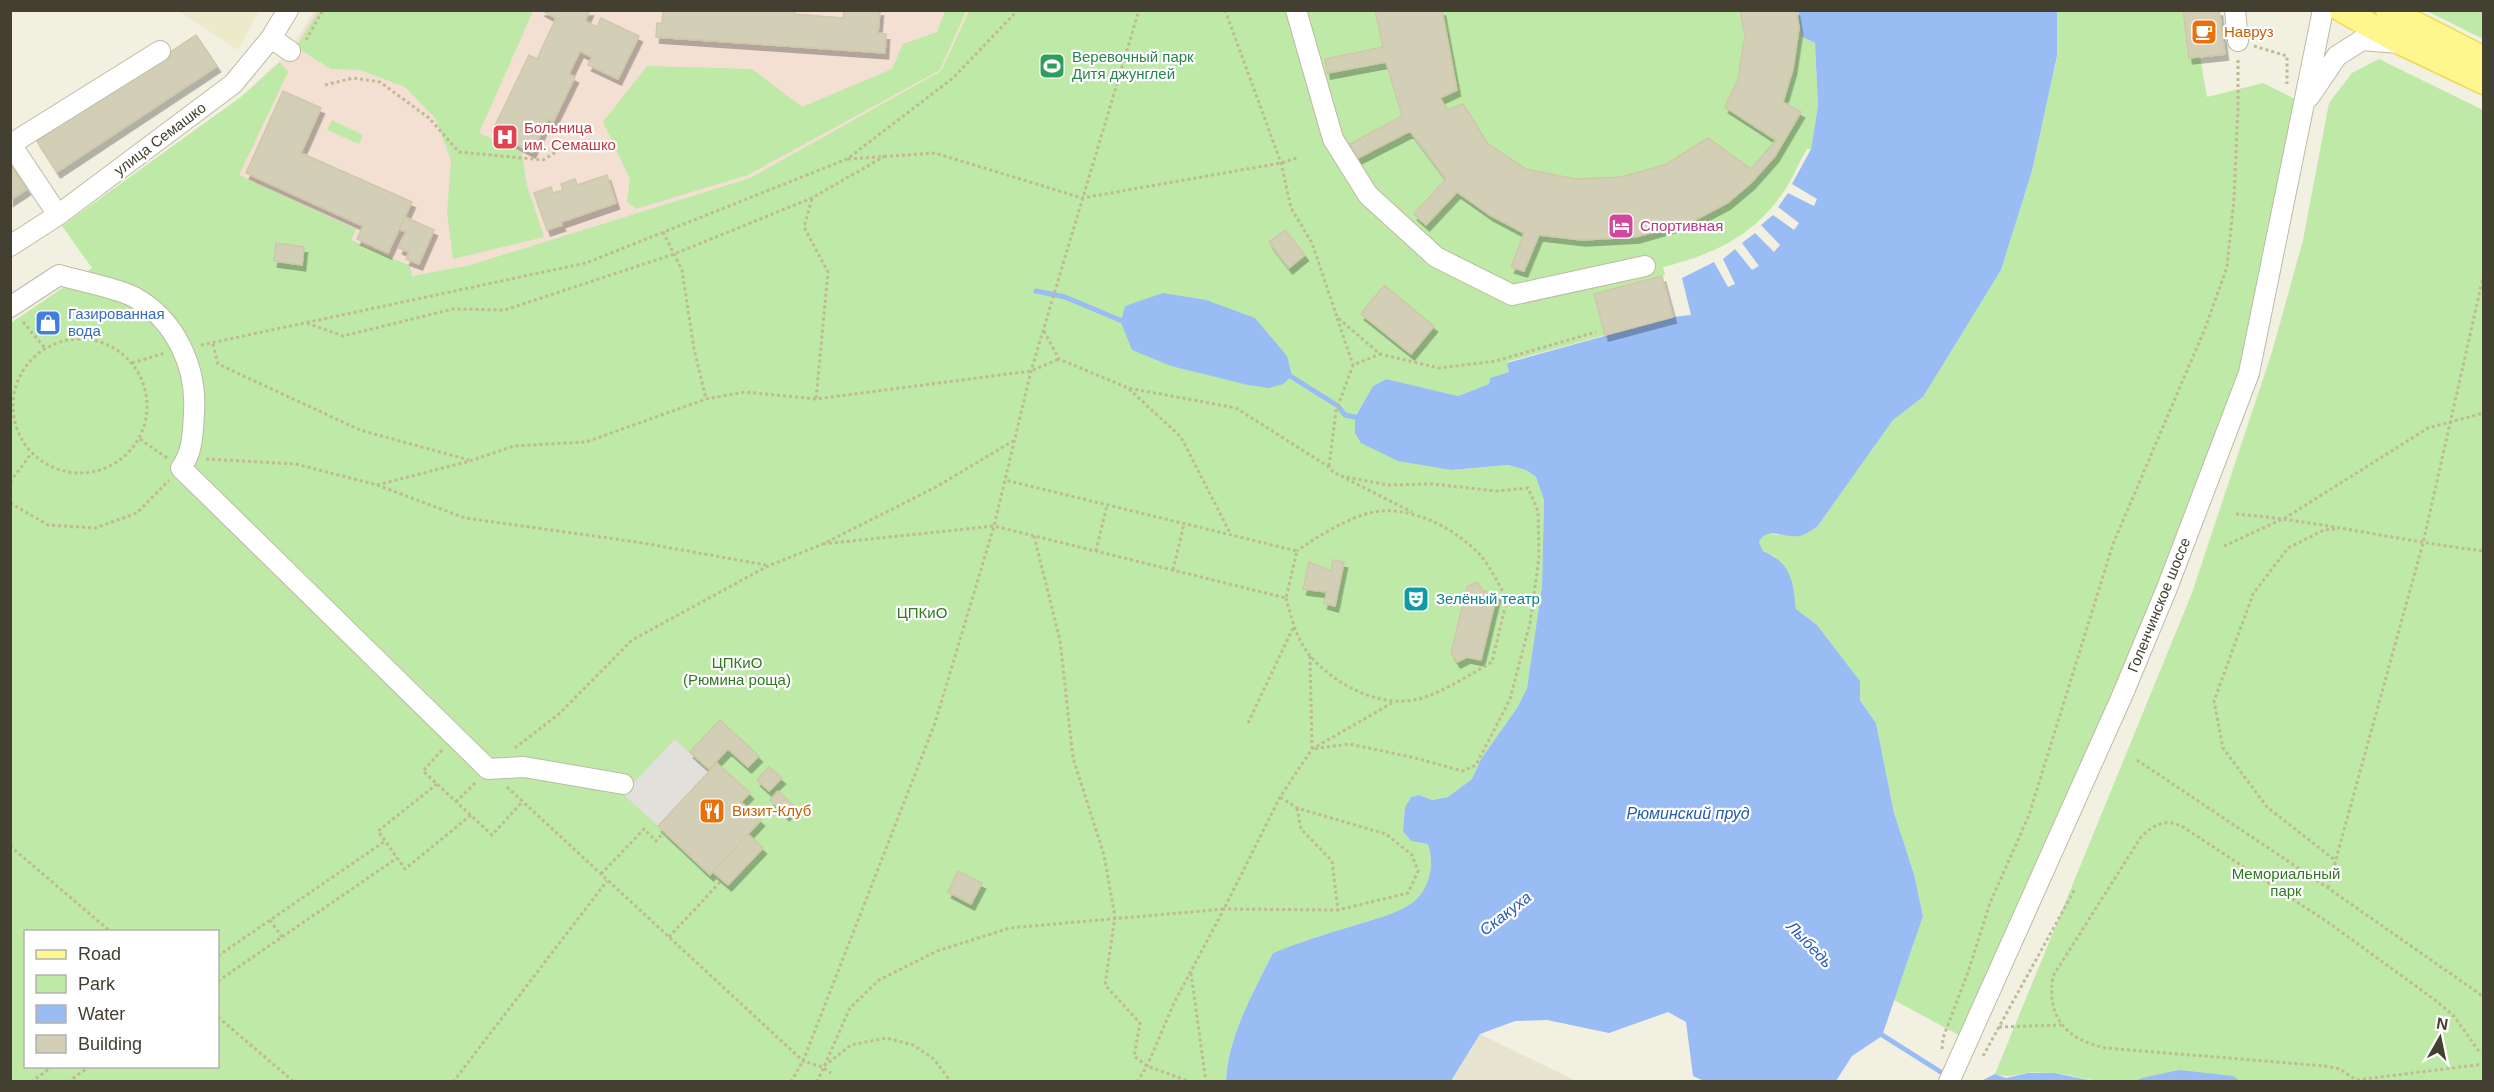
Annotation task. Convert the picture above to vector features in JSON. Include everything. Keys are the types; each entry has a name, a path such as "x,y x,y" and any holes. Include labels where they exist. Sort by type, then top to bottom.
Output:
{"main road":[{"path":"2342,10 2402,43 2484,82"},
{"path":"2388,10 2484,59"}],"street":[{"name":"улица Семашко","path":"10,246 58,215 233,84 271,38 288,10"},
{"path":"1296,10 1333,139 1368,195 1436,257 1512,295 1645,267"},
{"path":"2235,10 2238,41"},
{"name":"Голенчинское шоссе","path":"1951,1075 2122,696 2167,588 2249,373 2323,10"},
{"path":"271,38 296,49"},
{"name":"Голенчинское шоссе","path":"2303,106 2337,56 2362,40 2402,43"},
{"path":"58,215 11,144 160,51"},
{"path":"13,310 59,274 133,297 162,318 182,347 190,366 195,397 192,442 184,463 454,738 488,769 524,766 623,784"}],"path":[{"path":"296,49 323,10"},
{"path":"132,363 182,347 213,344 586,263 847,159 953,78 1018,10"},
{"path":"790,1082 803,1061 935,723 993,526 1031,371 1139,10"},
{"path":"1225,10 1281,163 1291,208 1312,243 1353,365 1336,411 1329,467"},
{"path":"1942,1050 1942,1038 1968,972 1990,903 2029,815 2113,544 2206,327 2227,267 2235,188 2238,41 2287,56 2288,86"},
{"path":"325,85 353,78 380,82 429,118 459,152 543,160 567,146"},
{"path":"847,159 935,153 1082,198 1281,163 1297,158"},
{"path":"305,323 343,336 453,309 505,310 674,254 812,198 885,156"},
{"path":"812,198 804,227 828,272 816,399"},
{"path":"663,232 682,270 694,349 705,399"},
{"path":"2328,888 2423,543 2484,273"},
{"path":"13,310 45,348"},
{"path":"1337,317 1380,354 1439,368 1496,361 1596,332"},
{"path":"1044,330 1059,359 1128,388 1236,408 1329,467 1333,472 1452,531 1481,556 1507,599 1492,662 1451,686 1421,698 1392,703 1312,749 1280,797 1174,1003 1147,1066 1137,1082"},
{"path":"69,339 92,339 113,347 132,363 144,385 147,417 140,439 120,461 104,470 81,474 56,470 31,454 14,424 13,395 26,365 45,348 69,339"},
{"path":"213,344 218,364 360,430 470,460"},
{"path":"1353,365 1380,354"},
{"path":"377,485 514,446 586,442 705,399 745,392 816,399 1031,371 1059,359"},
{"path":"1128,388 1180,437 1231,535"},
{"path":"2224,546 2285,518 2428,428 2484,413"},
{"path":"140,439 184,463 296,465 377,485 465,518 637,542 768,566"},
{"path":"515,748 560,713 633,640 768,566 823,544 936,487 1014,441"},
{"path":"10,482 31,454"},
{"path":"10,503 48,525 95,528 137,513 184,463"},
{"path":"1312,749 1349,744 1463,771 1476,765 1509,699 1530,623 1539,558 1538,511 1528,488 1496,492 1431,484 1388,485 1342,476"},
{"path":"1005,480 1297,551"},
{"path":"1096,551 1107,505"},
{"path":"1392,703 1342,684 1310,656 1294,626 1286,598 1297,551 1321,534 1375,511 1414,513"},
{"path":"2236,514 2285,518 2335,529 2484,551"},
{"path":"1173,570 1184,524"},
{"path":"823,544 993,526 1286,598"},
{"path":"2335,529 2324,530 2288,548 2253,594 2214,701 2223,748 2260,798 2267,807 2336,861"},
{"path":"1034,536 1060,640 1073,758 1104,855 1115,917 1106,985 1140,1023 1134,1056 1147,1066 1191,1082"},
{"path":"1248,723 1294,626"},
{"path":"1310,656 1312,749"},
{"path":"454,738 423,771 456,802 492,835 523,802"},
{"path":"2137,760 2328,888 2484,997"},
{"path":"456,802 488,769 803,1061 822,1067 831,1073"},
{"path":"437,784 378,831 405,869 471,815"},
{"path":"817,1082 850,1008 879,980 937,951 1010,928 1224,909 1338,910 1408,893 1419,871 1412,855 1386,834 1297,808 1280,797"},
{"path":"1297,808 1301,830 1332,861 1338,910"},
{"path":"2484,1054 2478,1050 2454,1016 2435,1000 2329,923 2174,822 2153,826 2141,837 2058,966 2053,976 2050,993 2061,1025 2071,1035 2088,1045 2106,1048 2325,1066 2340,1070 2358,1081 2484,1064"},
{"path":"602,874 644,829 656,841 664,832"},
{"path":"219,955 385,841"},
{"path":"10,846 109,930"},
{"path":"219,980 397,858"},
{"path":"453,1082 608,880"},
{"path":"669,937 722,880"},
{"path":"1978,1064 2075,889"},
{"path":"270,920 282,937"},
{"path":"1191,971 1206,1082"},
{"path":"219,1018 294,1082"},
{"path":"1999,1027 2061,1025"},
{"path":"822,1067 851,1045 886,1038 913,1045 934,1059 951,1082"},
{"path":"31,1082 50,1068"},
{"path":"68,1082 87,1068"}],"shaded area":[{"path":"178,11 259,11 238,50"},
{"name":"Больница им. Семашко","path":"314,11 969,11 941,71 750,178 470,265 412,276 175,267 242,96 290,51"},
{"path":"675,739 709,771 658,826 623,794"},
{"path":"1480,1034 1576,1081 1451,1082"}],"green space":[{"path":"318,11 533,11 479,133 522,152 526,182 544,237 453,259 447,213 451,160 435,118 405,87 360,70 331,69 296,47"},
{"path":"945,11 966,11 940,70 748,175 636,209 627,202 630,179 603,122 647,66 752,69 802,107 892,69 903,44 937,32"},
{"name":"ЦПКиО (Рюмина роща)","path":"969,11 1798,11 1802,37 1815,43 1818,106 1811,149 1807,149 1780,197 1756,224 1713,250 1663,267 1665,275 1594,294 1605,335 1507,362 1509,372 1490,378 1489,384 1458,396 1385,379 1373,386 1355,416 1355,433 1451,470 1508,465 1526,470 1536,477 1544,500 1542,586 1527,688 1517,708 1481,759 1472,779 1448,797 1432,800 1419,795 1411,797 1405,807 1403,831 1411,841 1428,844 1430,852 1431,868 1427,884 1418,898 1392,913 1273,953 1236,1031 1226,1081 11,1082 11,323 92,268 62,226 242,96 280,62 288,72 239,175 356,229 351,240 410,266 412,276 470,265 750,178 941,71","holes":["1383,285 1434,326 1412,354 1361,314"]},
{"path":"2057,11 2183,11 2189,58 2200,57 2207,97 2263,83 2295,99 2287,183 2249,373 1966,1039 1894,1000 1923,916 1914,874 1894,813 1876,723 1860,699 1860,681 1817,625 1796,609 1795,600 1776,557 1763,551 1759,542 1761,536 1767,533 1776,535 1817,527 1893,420 1923,397 2001,270 2032,171 2057,57"},
{"path":"2427,11 2483,11 2483,39"},
{"name":"Мемориальный парк","path":"2379,59 2483,110 2483,1081 2240,1082 2233,1076 2215,1075 2142,1078 2120,1083 2050,1073 2007,1076 1995,1074 2192,593 2272,352 2303,240 2329,103 2352,73"},
{"path":"332,120 363,135 359,144 327,130"}],"water":[{"name":"Рюминский пруд","path":"1798,11 2057,11 2057,56 2032,171 2001,270 1923,397 1893,420 1817,527 1799,536 1766,535 1759,542 1763,551 1780,561 1789,574 1794,589 1796,609 1817,625 1860,681 1860,700 1876,723 1894,813 1914,874 1923,916 1882,1036 1852,1056 1836,1081 1706,1082 1693,1076 1686,1022 1668,1012 1609,1033 1547,1020 1515,1021 1480,1034 1451,1081 1226,1081 1236,1031 1273,953 1392,913 1418,898 1427,884 1431,868 1430,852 1428,844 1411,841 1403,831 1405,807 1411,797 1419,795 1432,800 1448,797 1472,779 1481,759 1517,708 1527,688 1542,586 1544,500 1536,477 1526,470 1508,465 1451,470 1398,461 1361,443 1355,433 1355,417 1373,386 1386,379 1458,396 1489,384 1490,378 1509,372 1507,363 1673,317 1691,315 1682,278 1714,262 1728,287 1735,284 1723,259 1735,249 1752,270 1759,266 1742,243 1755,233 1774,252 1780,245 1761,225 1773,215 1794,230 1799,223 1778,207 1788,193 1814,206 1817,199 1792,184 1811,149 1818,106 1815,43 1802,37"},
{"path":"1163,293 1206,300 1255,318 1287,356 1292,376 1283,384 1269,388 1248,385 1171,366 1132,350 1121,322 1125,306"},
{"path":"2179,1070 2233,1076 2240,1081 2134,1081"},
{"path":"2028,1073 2054,1073 2094,1081 1981,1081 1995,1074 2006,1078"}],"building":[{"path":"541,10 590,10 585,21 597,27 601,18 639,36 618,79 588,65 592,57 580,51 569,74 575,77 553,122 548,119 532,152 492,132 529,55 537,59 556,18"},
{"path":"663,10 795,10 795,14 843,18 844,10 880,10 878,33 886,34 885,53 656,37 657,23 662,24"},
{"path":"1375,10 1442,10 1457,90 1440,98 1447,110 1463,104 1487,143 1526,169 1575,179 1621,177 1667,164 1708,138 1751,169 1776,140 1725,107 1738,79 1745,35 1740,10 1796,10 1799,28 1793,69 1783,102 1801,112 1775,156 1751,183 1727,203 1695,220 1636,237 1582,240 1539,235 1524,271 1511,267 1524,233 1490,215 1457,192 1426,225 1414,214 1446,179 1410,131 1358,158 1350,144 1402,116 1386,62 1327,73 1325,59 1383,47"},
{"name":"Навруз","path":"2183,10 2219,10 2225,54 2189,58"},
{"path":"196,35 217,66 57,172 37,141"},
{"path":"283,91 321,108 301,153 412,202 388,253 357,239 363,226 246,173"},
{"path":"10,164 27,189 10,200"},
{"path":"607,175 616,203 561,222 562,225 547,230 534,193 551,187 553,193 563,190 561,184 575,179 577,185"},
{"path":"405,217 434,230 419,264 406,259 409,252 399,248 406,232 399,229"},
{"path":"1285,230 1305,255 1289,268 1269,242"},
{"path":"276,243 304,247 302,265 274,261"},
{"path":"1662,276 1673,317 1605,335 1594,294"},
{"path":"1384,285 1434,326 1411,354 1361,314"},
{"path":"1333,560 1344,562 1335,606 1324,603 1327,592 1303,589 1309,562 1331,571"},
{"path":"1477,582 1483,591 1497,594 1481,660 1467,657 1457,662 1451,653 1467,587"},
{"path":"720,720 759,756 748,767 728,749 709,769 690,752"},
{"name":"Визит-Клуб","path":"717,763 750,793 741,802 761,820 710,875 658,826"},
{"path":"769,767 782,778 769,791 757,780"},
{"path":"778,791 794,806 786,815 770,800"},
{"path":"748,834 763,848 728,885 713,872"},
{"path":"958,871 982,883 971,904 948,892"}],"waterway":[{"path":"1036,291 1065,297 1127,323"},
{"path":"1287,374 1338,406 1345,415 1360,418"},
{"name":"Лыбедь","path":"1879,1033 1947,1076"}],"place":[{"name":"Навруз","path":"2204,32"},
{"name":"Веревочный парк Дитя джунглей","path":"1052,66"},
{"name":"Больница им. Семашко","path":"505,137"},
{"name":"Спортивная","path":"1621,226"},
{"name":"Газированная вода","path":"48,323"},
{"name":"Зелёный театр","path":"1416,599"},
{"name":"Визит-Клуб","path":"712,811"}],"park label":[{"name":"ЦПКиО","path":"922,613"}],"water label":[{"name":"Скакуха","path":"1505,913"}]}
